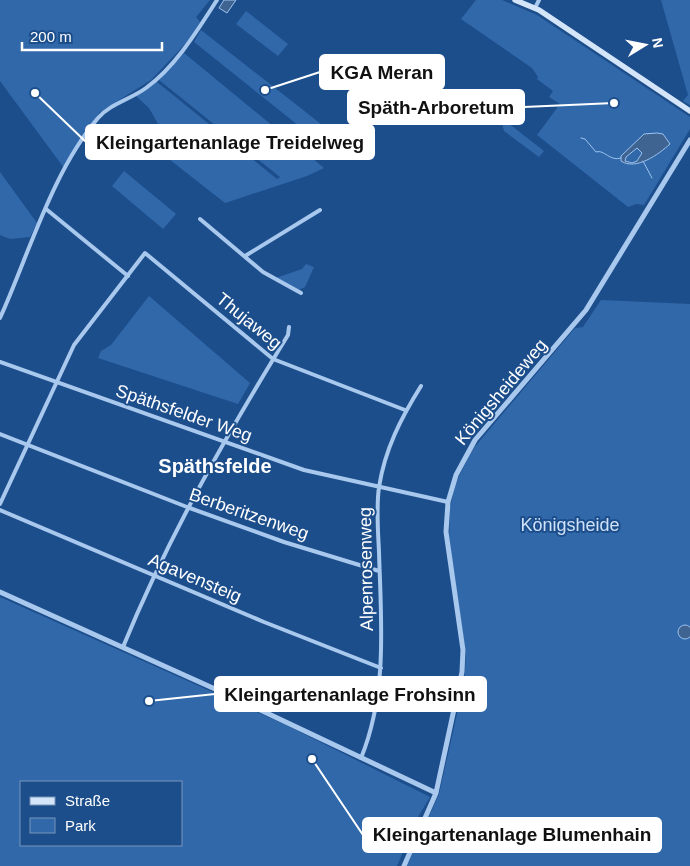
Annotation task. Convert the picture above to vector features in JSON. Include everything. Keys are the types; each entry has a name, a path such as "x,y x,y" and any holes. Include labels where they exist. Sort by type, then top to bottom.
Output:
{"main road":[{"path":"515,0 528,2 690,111"}],"street":[{"path":"0,318 20,276 46,209 76,150 97,119 152,83 192,40 217,0"},
{"path":"536,8 539,0"},
{"name":"Königsheideweg","path":"404,866 436,793 459,690 463,661 446,539 448,502 456,475 470,448 586,310 690,140"},
{"path":"0,504 26,444 74,345 128,276 46,209"},
{"path":"245,256 320,210"},
{"path":"200,219 278,282 302,294"},
{"name":"Thujaweg","path":"128,276 145,253 273,359 405,410"},
{"path":"123,647 187,507 224,441 288,335 289,327"},
{"name":"Späthsfelder Weg","path":"0,362 304,470 448,502"},
{"name":"Alpenrosenweg","path":"361,758 376,703 381,668 379,487 387,451 405,410 421,386"},
{"name":"Berberitzenweg","path":"0,434 187,507 284,542 379,571"},
{"name":"Agavensteig","path":"0,510 155,577 381,668"},
{"path":"0,592 123,647 436,793"}],"green space":[{"path":"0,0 210,0 196,17 200,22 189,40 151,80 100,112 76,145 64,168 0,81"},
{"path":"476,0 502,0 537,15 690,117 690,129 644,205 636,204 628,207 537,135 560,104 549,97 553,91 537,79 538,77 532,68 461,19"},
{"path":"661,0 690,0 690,105 683,101 688,95"},
{"path":"246,11 288,44 278,56 236,24"},
{"path":"201,30 340,139 355,148 339,158 194,42"},
{"path":"184,53 324,168 307,176 225,203 160,152 171,138 161,129 149,108 136,96 157,82 277,179 280,177 159,80"},
{"path":"504,120 544,151 539,157 504,131 502,123"},
{"path":"124,171 176,214 163,229 112,186"},
{"path":"0,172 37,223 30,237 10,239 0,235"},
{"path":"306,264 314,267 305,287 299,290 276,278 302,269"},
{"path":"149,296 250,383 238,404 98,358 101,351 111,345"},
{"name":"Königsheide","path":"601,300 690,304 690,626 682,625 679,632 680,636 690,638 690,866 407,866 439,794 464,683 466,655 449,540 450,508 456,482 473,449 575,328 583,327"},
{"path":"0,597 286,725 430,797 418,817 397,866 0,866"}],"shaded area":[{"path":"224,0 236,0 227,13 219,8"},
{"path":"644,134 663,134 670,144 654,156 640,163 627,164 621,161 621,156","holes":["637,148 642,153 637,161 632,163 625,161 626,157"]},
{"path":"685,625 690,627 690,637 685,639 680,637 678,632 680,627"}],"waterway":[{"path":"581,138 585,139 596,152 602,152 617,159 621,158"},
{"path":"643,161 652,178"}],"place":[{"name":"KGA Meran","path":"265,90"},
{"name":"Kleingartenanlage Treidelweg","path":"35,93"},
{"name":"Späth-Arboretum","path":"614,103"},
{"name":"Kleingartenanlage Frohsinn","path":"149,701"},
{"name":"Kleingartenanlage Blumenhain","path":"312,759"}],"district":[{"name":"Späthsfelde","path":"215,466"}]}
